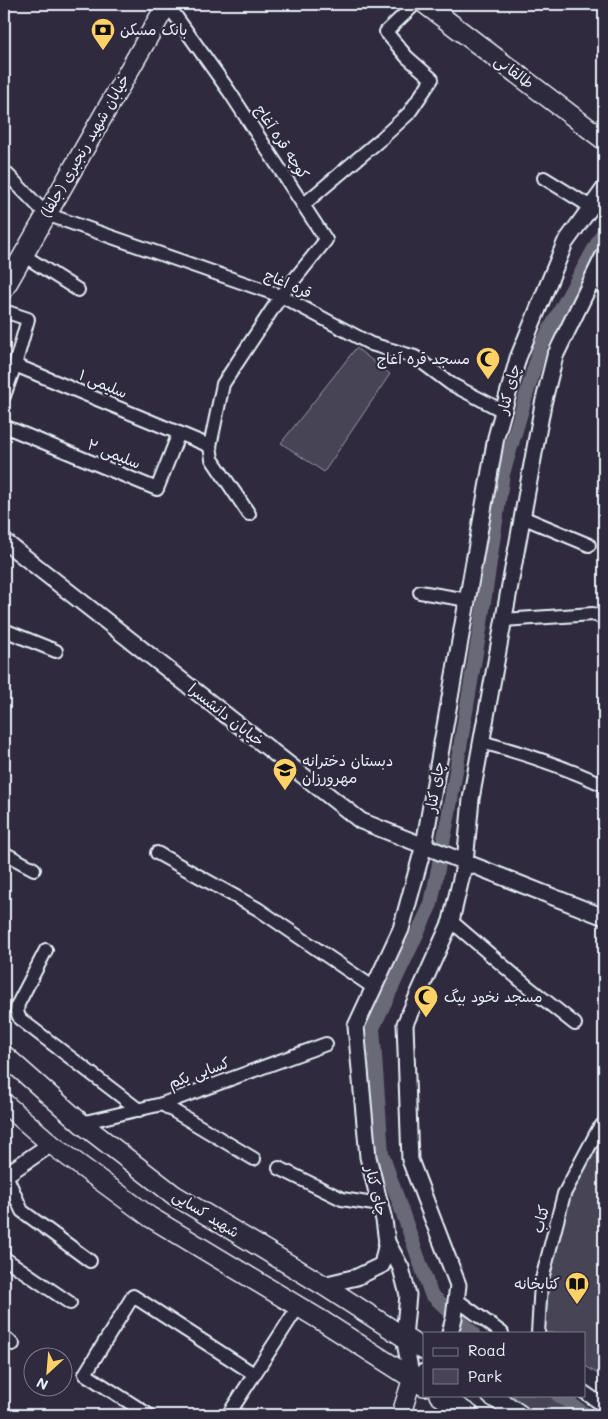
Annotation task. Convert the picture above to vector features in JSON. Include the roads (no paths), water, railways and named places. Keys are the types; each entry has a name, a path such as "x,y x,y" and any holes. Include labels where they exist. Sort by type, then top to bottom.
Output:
{"main road":[{"name":"خیابان شهید رنجبری (جلفا)","path":"4,289 167,4"},
{"name":"طالقانی","path":"425,4 604,140"},
{"name":"شهید کسایی","path":"4,1055 81,1123 174,1195 323,1285 423,1349"},
{"name":"شهید کسایی","path":"4,1103 51,1144 150,1217 420,1379"},
{"path":"401,1415 420,1379"},
{"path":"492,1396 520,1415"},
{"path":"443,1403 470,1415"}],"street":[{"name":"کوچه قره آغاج","path":"167,4 229,91 326,240 281,296"},
{"path":"303,205 409,113 432,79 407,57 386,32 415,4"},
{"path":"4,171 46,214"},
{"path":"544,178 591,207"},
{"name":"چای کنار","path":"420,1379 404,1336 408,1295 401,1268 387,1242 368,1157 356,1026 401,929 424,846 496,436 518,358 565,243 604,190"},
{"name":"قره اغاج","path":"46,214 281,296 371,344 415,357 451,384 503,410"},
{"path":"23,255 78,290"},
{"path":"450,1332 458,1285 410,1160 405,1024 451,921 465,862 471,799 481,742 543,404 555,356 598,284 604,255"},
{"path":"249,514 212,459 210,446 223,384 281,296"},
{"path":"4,311 28,319 4,396"},
{"name":"سلیمی ۱","path":"15,365 210,446"},
{"name":"سلیمی ۲","path":"4,426 157,489 179,433"},
{"path":"522,517 589,544"},
{"name":"خیابان دانشسرا","path":"4,541 361,821 604,917"},
{"path":"420,592 468,600"},
{"path":"503,620 593,614 604,618"},
{"path":"4,630 56,650"},
{"path":"481,742 538,758 604,785"},
{"path":"4,853 34,869"},
{"path":"157,853 258,909 374,988"},
{"path":"451,921 575,1024"},
{"path":"46,950 18,1004 17,1012 20,1019 139,1110"},
{"name":"کسایی یکم","path":"81,1123 162,1104 326,1044"},
{"path":"162,1104 254,1159"},
{"name":"کتاب","path":"538,1332 541,1283 564,1194 598,1130 604,1123"},
{"path":"51,1144 5,1176 22,1210 90,1261"},
{"path":"278,1168 342,1199 380,1205"},
{"path":"323,1285 357,1277 382,1264 387,1242"},
{"path":"4,1258 70,1304"},
{"path":"148,1415 85,1374 133,1296 254,1374"},
{"path":"456,1300 501,1332"},
{"path":"228,1415 298,1307"},
{"path":"586,1393 604,1406"}],"waterway":[{"path":"472,1332 431,1294 382,1154 373,1028 431,904 448,818 481,623 503,474 541,345 604,231"},
{"path":"559,1396 587,1415"}],"place":[{"name":"بانک مسکن","path":"103,51"},
{"name":"مسجد قره آغاج","path":"488,380"},
{"name":"دبستان دخترانه مهرورزان","path":"285,791"},
{"name":"مسجد نخود‌ بیگ","path":"426,1018"},
{"name":"کتابخانه","path":"577,1305"}]}
